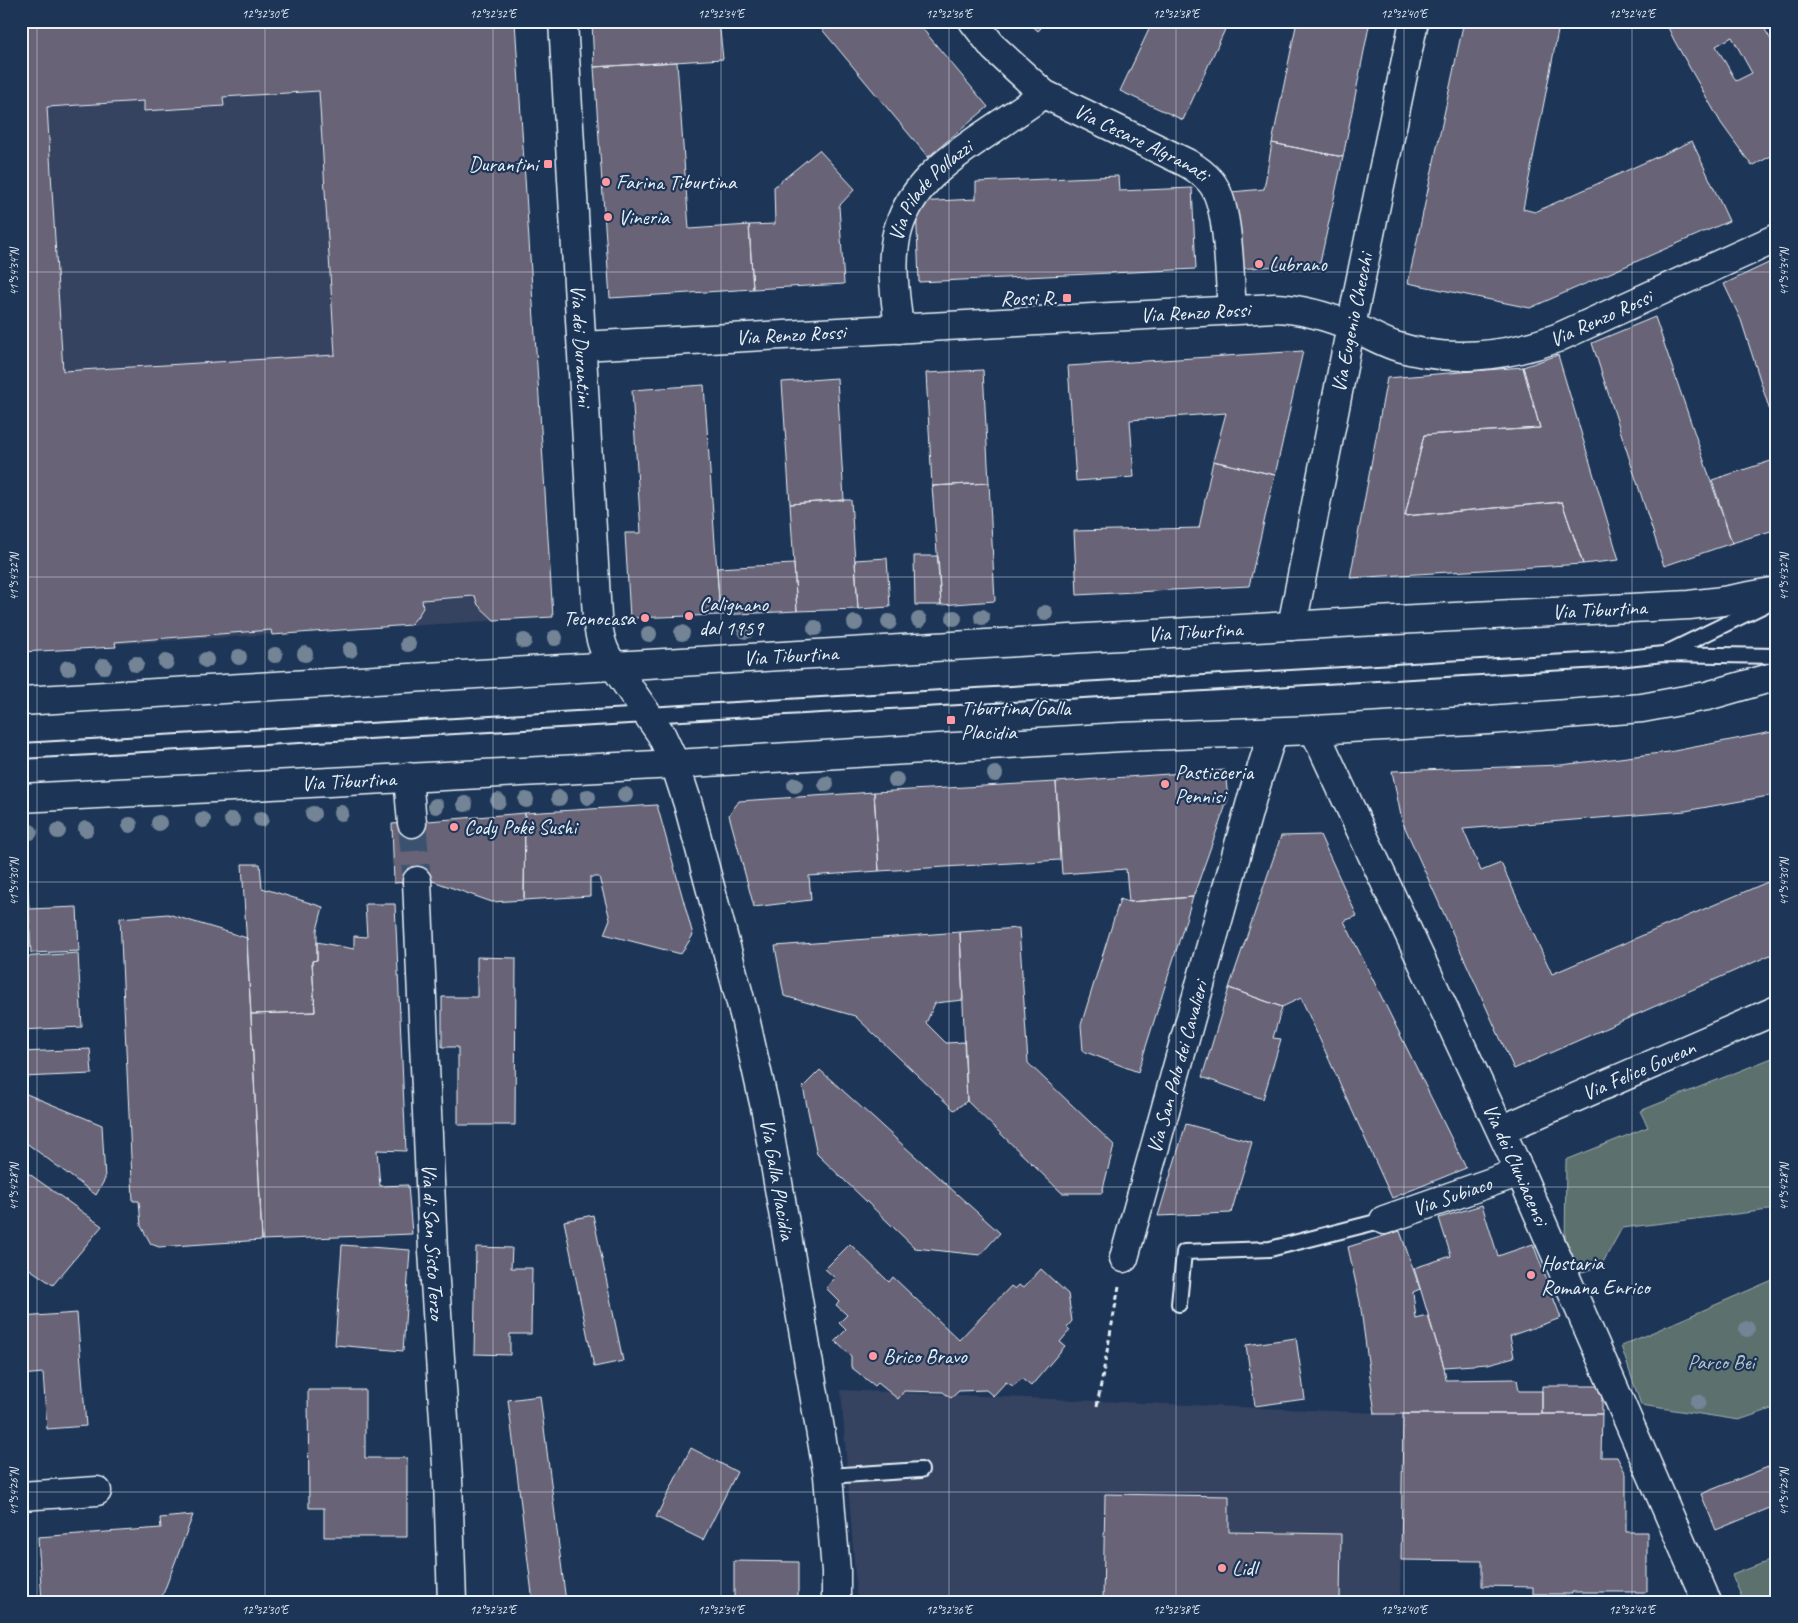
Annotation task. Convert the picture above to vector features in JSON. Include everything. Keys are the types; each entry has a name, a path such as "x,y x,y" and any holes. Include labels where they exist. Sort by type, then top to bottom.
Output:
{"street":[{"name":"Via dei Durantini","path":"563,21 597,617 605,651 614,666"},
{"name":"Via Cesare Algranati","path":"973,21 994,48 1044,94 1187,163 1211,182 1218,194 1224,216 1232,309"},
{"name":"Via Eugenio Checchi","path":"1292,626 1414,21"},
{"name":"Via Pilade Pollazzi","path":"899,330 894,255 896,237 906,208 925,182 950,158 1044,94"},
{"name":"Via Renzo Rossi","path":"582,346 899,330 1260,308 1310,311 1351,326 1393,345 1427,354 1473,356 1516,351 1557,338 1777,238"},
{"name":"Via Tiburtina","path":"21,701 1689,604 1723,601 1777,591"},
{"path":"614,666 666,743 675,764"},
{"name":"Via Tiburtina","path":"21,798 675,764 1121,737 1273,732 1489,720 1642,708 1707,696 1777,676"},
{"name":"Via dei Cluniacensi","path":"1314,730 1520,1172 1707,1602"},
{"name":"Via San Polo dei Cavalieri","path":"1124,1258 1252,798 1273,732"},
{"name":"Via Galla Placidia","path":"675,764 688,804 736,982 762,1094 828,1476 836,1571 836,1602"},
{"path":"408,777 412,823"},
{"name":"Via di San Sisto Terzo","path":"416,881 433,1251 448,1480 452,1602"},
{"name":"Via Felice Govean","path":"1501,1130 1777,1010"},
{"name":"Via Subiaco","path":"1384,1220 1520,1172"},
{"path":"21,1496 97,1491"}],"lane":[{"path":"1663,654 1777,599"},
{"path":"21,751 649,716 1126,686 1589,661 1663,654 1777,656"},
{"path":"1179,1304 1184,1252 1270,1249 1384,1220"},
{"path":"828,1476 921,1470"}],"path":[{"path":"1096,1406 1124,1258"}],"shaded area":[{"path":"21,21 515,21 553,617 21,650"},
{"path":"841,1390 1403,1414 1400,1602 857,1602"}],"green space":[{"path":"1777,1056 1777,1209 1622,1228 1601,1266 1576,1274 1565,1246 1566,1160 1648,1127 1640,1111"},
{"name":"Parco Bei","path":"1777,1278 1777,1407 1739,1420 1641,1405 1621,1346"},
{"path":"1777,1558 1777,1602 1744,1602 1732,1575"}],"building":[{"path":"21,21 515,21 553,617 494,620 478,605 475,596 422,600 423,608 410,625 272,635 271,630 115,642 116,647 21,652","holes":["319,91 335,355 63,371 47,107 144,101 144,111 224,106 223,97"]},
{"path":"592,21 719,21 723,59 594,67"},
{"path":"815,21 916,21 988,107 928,157"},
{"path":"1027,21 1048,21 1038,31"},
{"path":"1153,21 1229,21 1183,120 1120,91"},
{"path":"1297,21 1370,21 1343,157 1272,143"},
{"path":"1464,21 1560,21 1523,209 1535,212 1692,141 1729,221 1530,308 1408,283"},
{"path":"1665,21 1760,21 1777,50 1777,153 1752,166 1721,123","holes":["1732,37 1752,73 1736,81 1716,46"]},
{"path":"677,62 689,229 749,225 753,289 610,298 594,67"},
{"path":"1272,143 1343,157 1320,263 1237,269 1231,192 1264,189"},
{"path":"819,150 855,189 839,206 844,284 753,289 749,225 775,224 774,187"},
{"path":"1118,176 1119,191 1192,188 1196,269 919,282 916,202 976,199 976,182"},
{"path":"1777,259 1777,433 1741,320 1724,284"},
{"path":"1655,317 1732,543 1664,566 1592,343"},
{"path":"1303,351 1275,475 1213,461 1226,413 1130,420 1134,477 1076,481 1068,366"},
{"path":"1558,355 1619,560 1583,564 1562,502 1405,516 1424,435 1540,428 1523,367"},
{"path":"1523,367 1540,428 1424,435 1405,516 1562,502 1583,564 1350,578 1387,378"},
{"path":"983,370 989,483 932,486 926,373"},
{"path":"837,378 844,500 790,504 782,382"},
{"path":"704,385 720,615 630,618 625,533 641,533 632,390"},
{"path":"1777,459 1777,529 1732,543 1712,480"},
{"path":"1213,461 1275,475 1249,586 1077,595 1074,531 1199,528"},
{"path":"989,483 995,601 941,605 932,486"},
{"path":"851,500 858,609 797,611 790,504"},
{"path":"914,556 938,556 941,605 915,605"},
{"path":"887,558 890,607 858,609 855,560"},
{"path":"794,564 797,611 720,615 717,568"},
{"path":"1777,731 1777,804 1774,795 1685,811 1463,829 1481,871 1501,863 1552,974 1777,878 1777,952 1514,1069 1402,821 1392,771 1561,765 1669,752"},
{"path":"1225,770 1228,799 1193,897 1129,902 1126,869 1062,874 1056,782"},
{"path":"1056,782 1060,860 879,871 874,792"},
{"path":"874,792 879,871 809,876 811,900 754,907 729,815 739,801"},
{"path":"657,805 693,935 681,954 604,934 610,919 599,877 590,877 590,896 524,900 525,813"},
{"path":"525,813 524,900 492,902 430,880 394,883 392,824"},
{"path":"1320,835 1357,916 1344,921 1466,1168 1392,1198 1301,998 1282,1007 1229,988 1281,836"},
{"path":"26,858 29,909 21,909 21,859"},
{"path":"242,864 260,864 262,888 323,907 317,930 317,960 312,961 315,1012 251,1014"},
{"path":"1193,897 1138,1072 1083,1051 1081,1025 1120,899 1129,902"},
{"path":"365,904 395,904 406,1151 377,1150 380,1186 408,1185 412,1234 262,1240 251,1014 315,1012 312,961 317,960 317,942 354,949 354,936 367,937"},
{"path":"77,907 79,951 31,953 29,909"},
{"path":"168,914 247,938 262,1240 159,1247 151,1244 141,1226 139,1201 133,1201 120,918"},
{"path":"1019,928 1028,1063 1114,1145 1102,1193 1062,1193 967,1101 960,932"},
{"path":"960,932 963,1000 935,1003 926,1023 946,1043 964,1042 967,1101 954,1110 855,1016 784,996 775,946"},
{"path":"78,953 82,1027 21,1030 21,957"},
{"path":"477,957 516,958 515,1125 458,1125 458,1047 442,1047 442,997 477,997"},
{"path":"1229,988 1282,1007 1273,1038 1281,1039 1263,1099 1202,1077"},
{"path":"90,1049 92,1074 22,1077 24,1093 102,1125 105,1179 96,1195 21,1139 21,1052"},
{"path":"820,1070 1000,1233 980,1255 915,1248 817,1154 803,1087"},
{"path":"1186,1124 1252,1142 1231,1213 1158,1216"},
{"path":"21,1168 102,1226 53,1285 21,1263"},
{"path":"1482,1205 1498,1256 1533,1244 1561,1318 1510,1336 1514,1357 1488,1364 1444,1367 1414,1268 1451,1256 1439,1218"},
{"path":"593,1215 623,1361 594,1367 564,1221"},
{"path":"1400,1231 1420,1289 1413,1292 1416,1319 1428,1316 1444,1367 1446,1380 1517,1379 1519,1391 1542,1391 1542,1414 1375,1414 1360,1302 1348,1247"},
{"path":"850,1244 889,1282 893,1277 959,1340 1011,1286 1015,1289 1019,1285 1023,1288 1041,1269 1068,1294 1072,1321 1067,1327 1070,1330 1060,1342 1065,1346 1031,1386 1022,1379 1013,1386 1006,1382 993,1396 986,1390 959,1391 951,1398 943,1392 904,1391 898,1399 878,1383 875,1386 851,1367 851,1356 835,1341 846,1330 839,1323 847,1315 836,1305 839,1301 826,1288 835,1278 825,1269"},
{"path":"342,1245 410,1250 403,1351 335,1345"},
{"path":"476,1247 512,1248 511,1268 532,1268 531,1334 510,1334 510,1355 474,1354"},
{"path":"77,1313 86,1426 47,1429 43,1373 21,1375 21,1317"},
{"path":"1296,1338 1305,1399 1255,1406 1246,1345"},
{"path":"1542,1386 1602,1386 1602,1414 1542,1414"},
{"path":"308,1390 365,1390 365,1458 407,1458 407,1537 324,1537 324,1508 309,1508"},
{"path":"540,1396 566,1602 533,1602 508,1400"},
{"path":"1403,1414 1602,1414 1601,1457 1617,1457 1626,1474 1626,1532 1647,1532 1647,1592 1533,1594 1533,1587 1482,1586 1482,1561 1401,1560"},
{"path":"691,1448 737,1472 703,1540 656,1517"},
{"path":"1768,1467 1774,1479 1777,1478 1777,1505 1716,1530 1701,1494"},
{"name":"Lidl","path":"1105,1494 1229,1496 1229,1532 1341,1534 1340,1602 1103,1602"},
{"path":"193,1515 160,1602 42,1602 38,1537 161,1528 160,1518"},
{"path":"734,1561 798,1562 798,1602 734,1602"}],"tunnel":[{"path":"412,823 417,881"}],"place":[{"name":"Durantini","path":"548,164"},
{"name":"Farina Tiburtina","path":"606,182"},
{"name":"Vineria","path":"608,217"},
{"name":"Lubrano","path":"1259,264"},
{"name":"Rossi R.","path":"1067,298"},
{"name":"Calignano dal 1959","path":"689,616"},
{"name":"Tecnocasa","path":"645,618"},
{"name":"Tiburtina/Galla Placidia","path":"951,720"},
{"name":"Pasticceria Pennisi","path":"1165,784"},
{"name":"Cody Pokè Sushi","path":"454,827"},
{"name":"Hostaria Romana Enrico","path":"1531,1275"},
{"name":"Brico Bravo","path":"873,1356"},
{"name":"Lidl","path":"1222,1568"}]}
